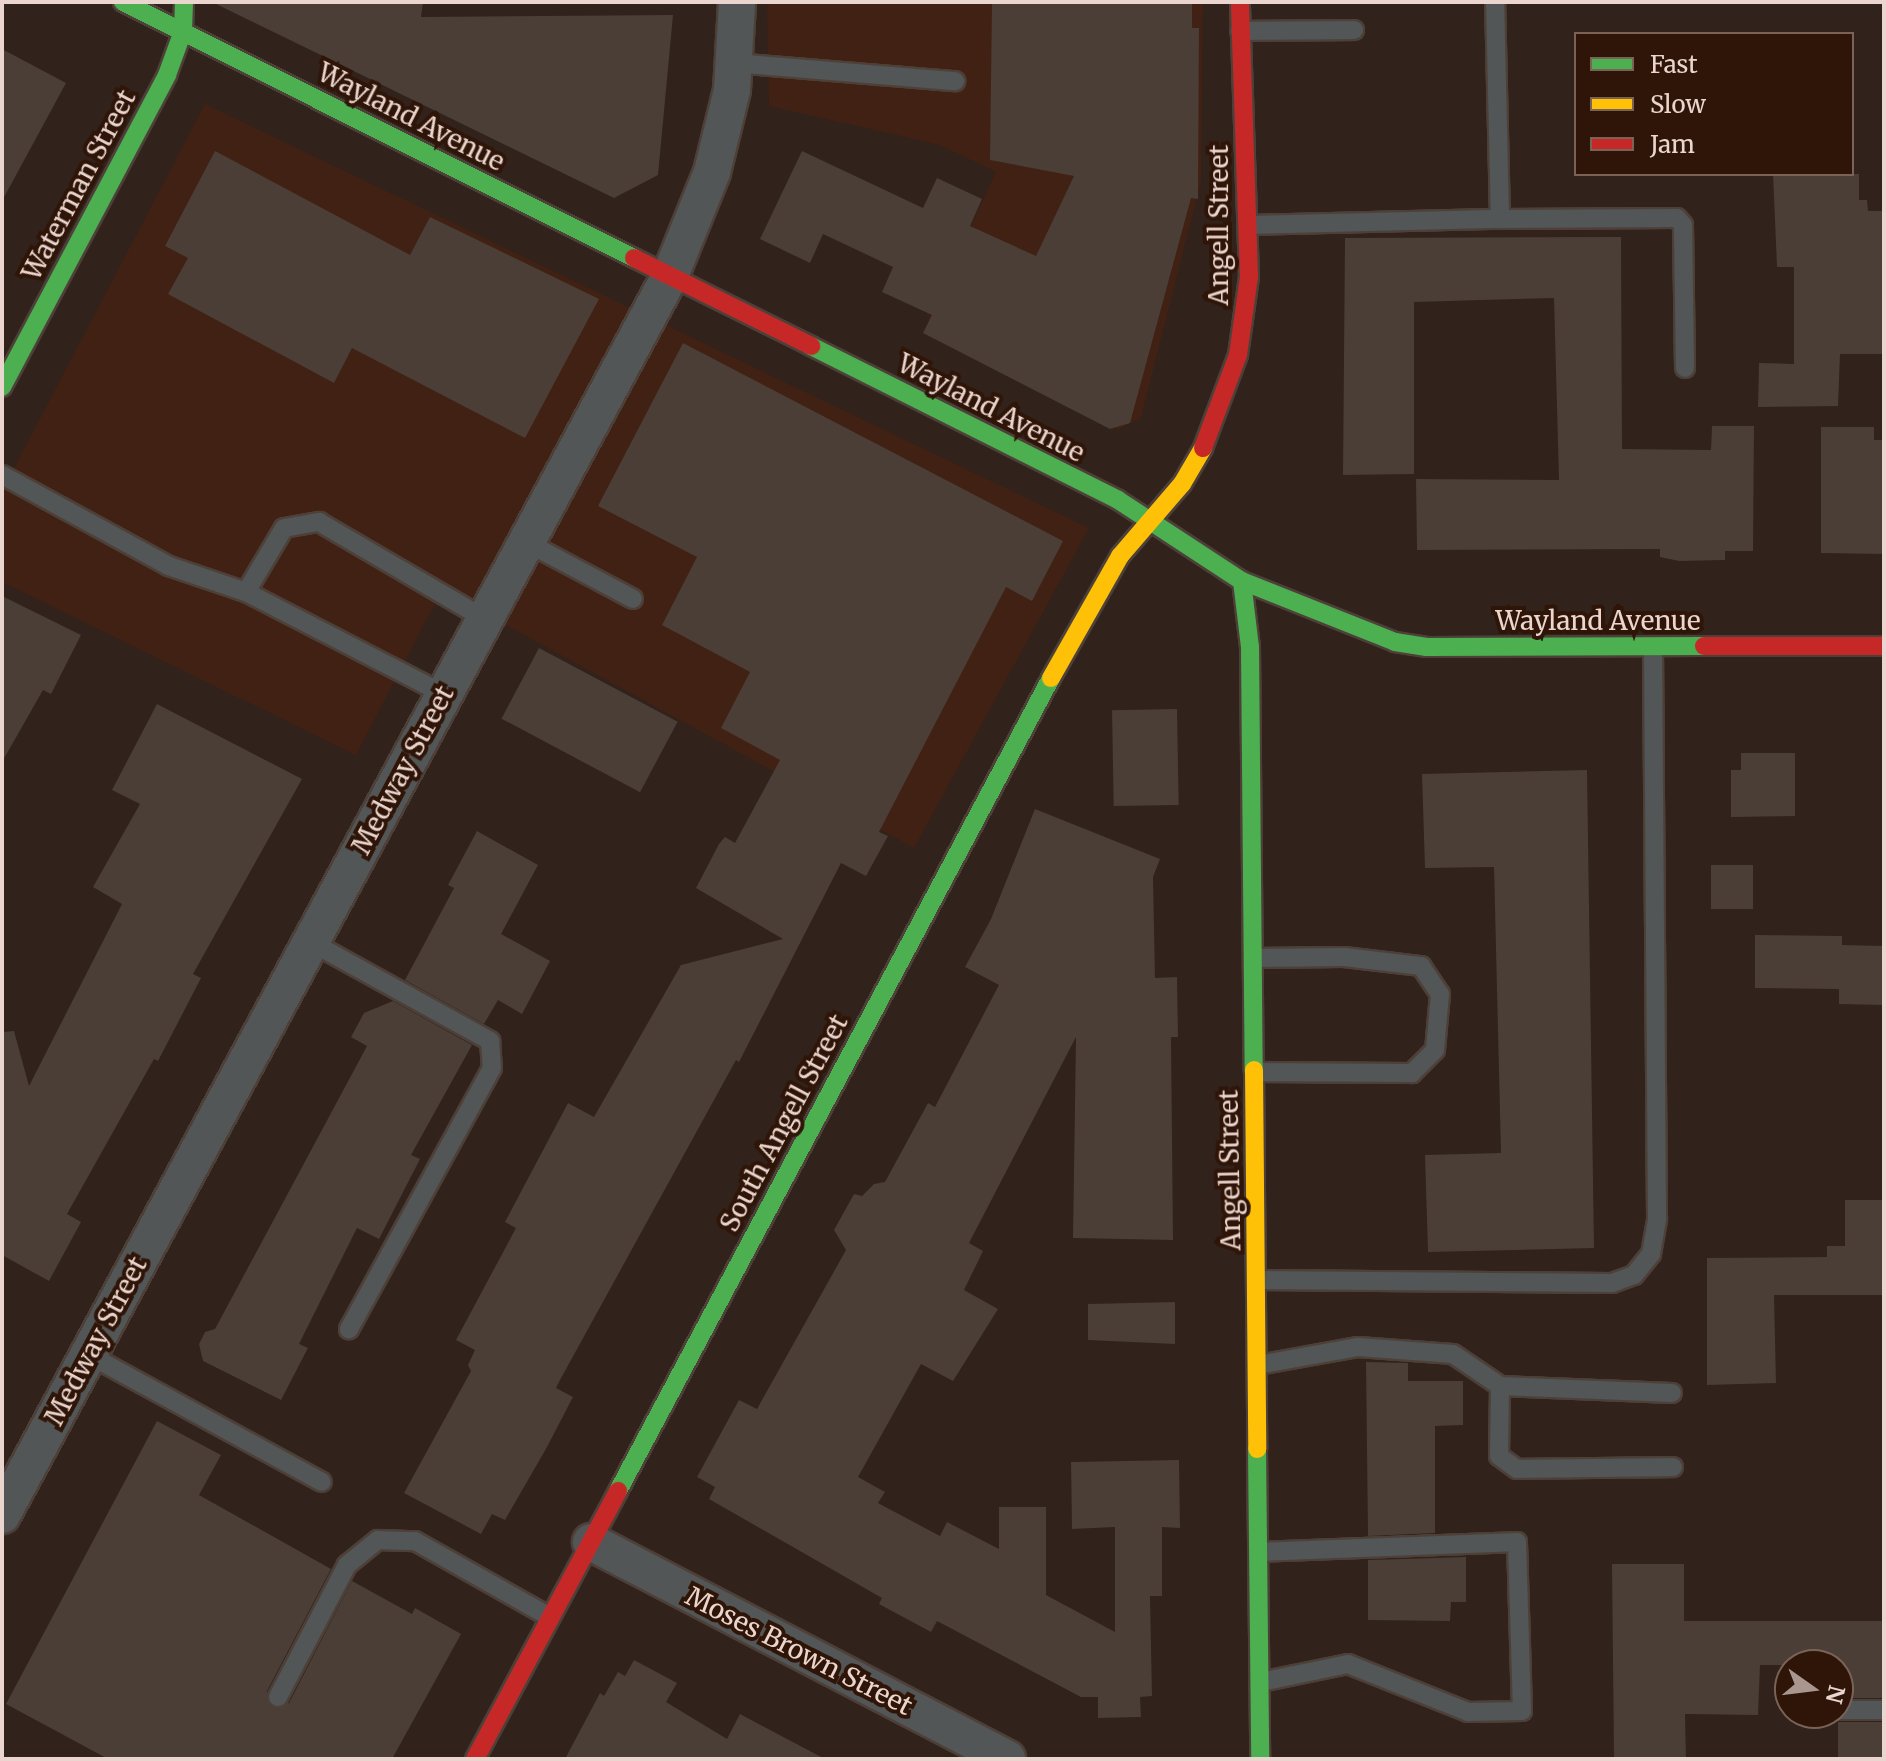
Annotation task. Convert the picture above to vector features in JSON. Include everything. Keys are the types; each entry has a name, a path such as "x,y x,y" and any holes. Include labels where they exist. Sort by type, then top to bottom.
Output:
{"street":[{"name":"Wayland Avenue","path":"123,2 1153,520 1242,581 1406,643 1653,647 1884,646"},
{"name":"Waterman Street","path":"2,387 167,75 183,31 184,2"},
{"name":"Medway Street","path":"2,1515 670,276 712,172 734,63 737,2"},
{"name":"Angell Street","path":"1153,520 1196,461 1227,394 1246,315 1248,225 1240,2"},
{"name":"South Angell Street","path":"475,1759 1093,599 1120,556 1153,520"},
{"name":"Angell Street","path":"1242,581 1250,647 1260,1759"},
{"name":"Moses Brown Street","path":"591,1542 1007,1759"}],"lane":[{"path":"1495,2 1500,219"},
{"path":"1240,31 1354,30"},
{"path":"734,63 955,81"},
{"path":"1248,225 1677,218 1683,225 1685,368"},
{"path":"2,475 169,566 246,592 444,694"},
{"path":"246,592 284,528 319,522 485,619"},
{"path":"526,542 633,599"},
{"path":"1257,1280 1612,1283 1634,1275 1651,1254 1657,1219 1653,647"},
{"path":"311,942 490,1041 492,1068 349,1329"},
{"path":"1253,958 1344,957 1421,966 1440,994 1435,1050 1412,1073 1255,1072"},
{"path":"1258,1365 1358,1347 1453,1354 1500,1386 1672,1393"},
{"path":"89,1355 322,1482"},
{"path":"1500,1386 1499,1456 1517,1469 1673,1467"},
{"path":"278,1697 347,1565 378,1540 415,1541 550,1617"},
{"path":"1259,1552 1517,1542 1522,1711 1468,1712 1348,1664 1260,1682"},
{"path":"1854,1710 1884,1710"}],"shaded area":[{"path":"767,2 1203,2 1201,181 1141,418 1118,430 928,320 996,172 940,145 769,106"},
{"path":"205,104 1089,528 914,848 442,590 356,755 2,582 2,491"}],"building":[{"path":"212,2 423,2 421,17 673,15 658,175 614,198"},
{"path":"992,2 1192,2 1192,28 1199,28 1198,199 1191,198 1130,423 1110,429 923,333 932,315 882,292 893,267 823,234 810,263 760,239 802,151 923,208 937,178 982,199 970,226 1036,256 1074,176 990,160"},
{"path":"2,49 66,83 2,201"},
{"path":"215,151 410,255 430,217 599,299 525,438 352,348 334,383 168,294 188,258 165,246"},
{"path":"1859,174 1859,200 1867,200 1868,211 1882,211 1882,354 1840,354 1838,406 1758,407 1759,363 1794,364 1794,267 1777,267 1773,176"},
{"path":"1621,237 1622,449 1711,450 1712,426 1754,426 1753,551 1725,551 1725,560 1679,561 1660,557 1660,549 1417,550 1416,479 1559,480 1554,298 1414,302 1414,474 1343,475 1345,238"},
{"path":"683,343 1063,541 1032,601 1006,587 879,832 888,836 866,876 841,863 739,1062 736,1060 560,1380 556,1388 573,1397 547,1447 505,1520 492,1514 481,1534 404,1493 471,1371 468,1365 475,1350 456,1340 516,1228 505,1222 568,1103 594,1117 681,965 783,939 696,888 725,837 735,843 780,760 721,728 750,672 662,625 697,557 598,506"},
{"path":"1821,427 1874,427 1874,440 1884,440 1884,554 1821,553"},
{"path":"2,596 81,635 51,694 43,690 2,762"},
{"path":"539,648 678,722 640,792 501,719"},
{"path":"157,704 302,779 193,974 201,978 158,1061 154,1059 67,1214 81,1222 49,1281 2,1255 2,1032 14,1031 29,1086 122,904 93,887 140,804 112,790"},
{"path":"1177,709 1179,805 1114,806 1112,710"},
{"path":"1741,753 1795,753 1795,816 1731,817 1731,770 1741,770"},
{"path":"1587,770 1594,1248 1428,1252 1425,1155 1501,1153 1494,867 1425,868 1422,774"},
{"path":"1035,809 1160,859 1153,877 1155,978 1177,977 1178,1037 1171,1037 1173,1240 1073,1238 1076,1037 969,1243 983,1251 964,1290 998,1309 953,1381 921,1364 858,1477 885,1492 878,1503 940,1536 947,1522 999,1549 999,1507 1046,1507 1046,1595 1115,1632 1115,1527 1072,1529 1071,1462 1179,1460 1180,1528 1162,1527 1162,1596 1150,1596 1152,1696 1140,1697 1141,1717 1098,1718 1098,1697 1081,1697 937,1621 931,1632 879,1604 882,1598 709,1499 715,1487 697,1477 739,1400 757,1409 846,1250 834,1230 854,1194 862,1196 874,1184 885,1182 928,1103 935,1107 999,985 965,967 991,919"},
{"path":"477,831 538,865 501,934 550,961 522,1014 498,1000 484,1024 405,980 454,888 448,885"},
{"path":"1711,865 1753,865 1753,909 1711,909"},
{"path":"1755,935 1842,936 1842,945 1884,946 1884,1005 1839,1004 1839,989 1755,988"},
{"path":"393,1001 472,1045 411,1155 420,1159 379,1239 357,1228 299,1344 308,1348 281,1400 203,1361 199,1344 205,1332 215,1329 367,1046 351,1037 364,1013"},
{"path":"1845,1200 1884,1200 1884,1295 1774,1295 1776,1383 1707,1385 1707,1258 1827,1257 1827,1246 1845,1246"},
{"path":"1175,1302 1175,1344 1088,1340 1088,1304"},
{"path":"1366,1362 1408,1363 1408,1381 1463,1381 1463,1425 1435,1426 1435,1533 1368,1536"},
{"path":"157,1421 221,1455 199,1495 331,1569 267,1691 272,1707 289,1703 352,1581 412,1614 415,1608 461,1634 392,1759 108,1759 6,1704"},
{"path":"1466,1557 1466,1602 1451,1602 1450,1621 1368,1620 1368,1560"},
{"path":"1612,1564 1684,1564 1684,1621 1884,1621 1884,1698 1854,1698 1854,1649 1774,1649 1774,1665 1760,1665 1758,1715 1685,1714 1686,1759 1614,1759"},
{"path":"634,1660 677,1683 666,1702 727,1739 740,1714 825,1759 565,1759 600,1693 604,1696 618,1672 625,1676"},
{"path":"1854,1722 1884,1722 1884,1759 1838,1759 1838,1729 1854,1729"}],"traffic: fast":[{"path":"123,2 634,258"},
{"path":"2,387 167,75 183,31 184,2"},
{"path":"811,346 1118,500 1242,581 1395,642 1427,647 1704,646"},
{"path":"1242,581 1250,647 1254,1070"},
{"path":"618,1491 1051,678"},
{"path":"1257,1449 1260,1759"}],"traffic: slow":[{"path":"1051,678 1120,556 1182,484 1203,448"},
{"path":"1254,1070 1257,1449"}],"traffic: jam":[{"path":"1203,448 1238,355 1249,277 1240,2"},
{"path":"634,258 811,346"},
{"path":"1704,646 1884,646"},
{"path":"475,1759 618,1491"}]}
